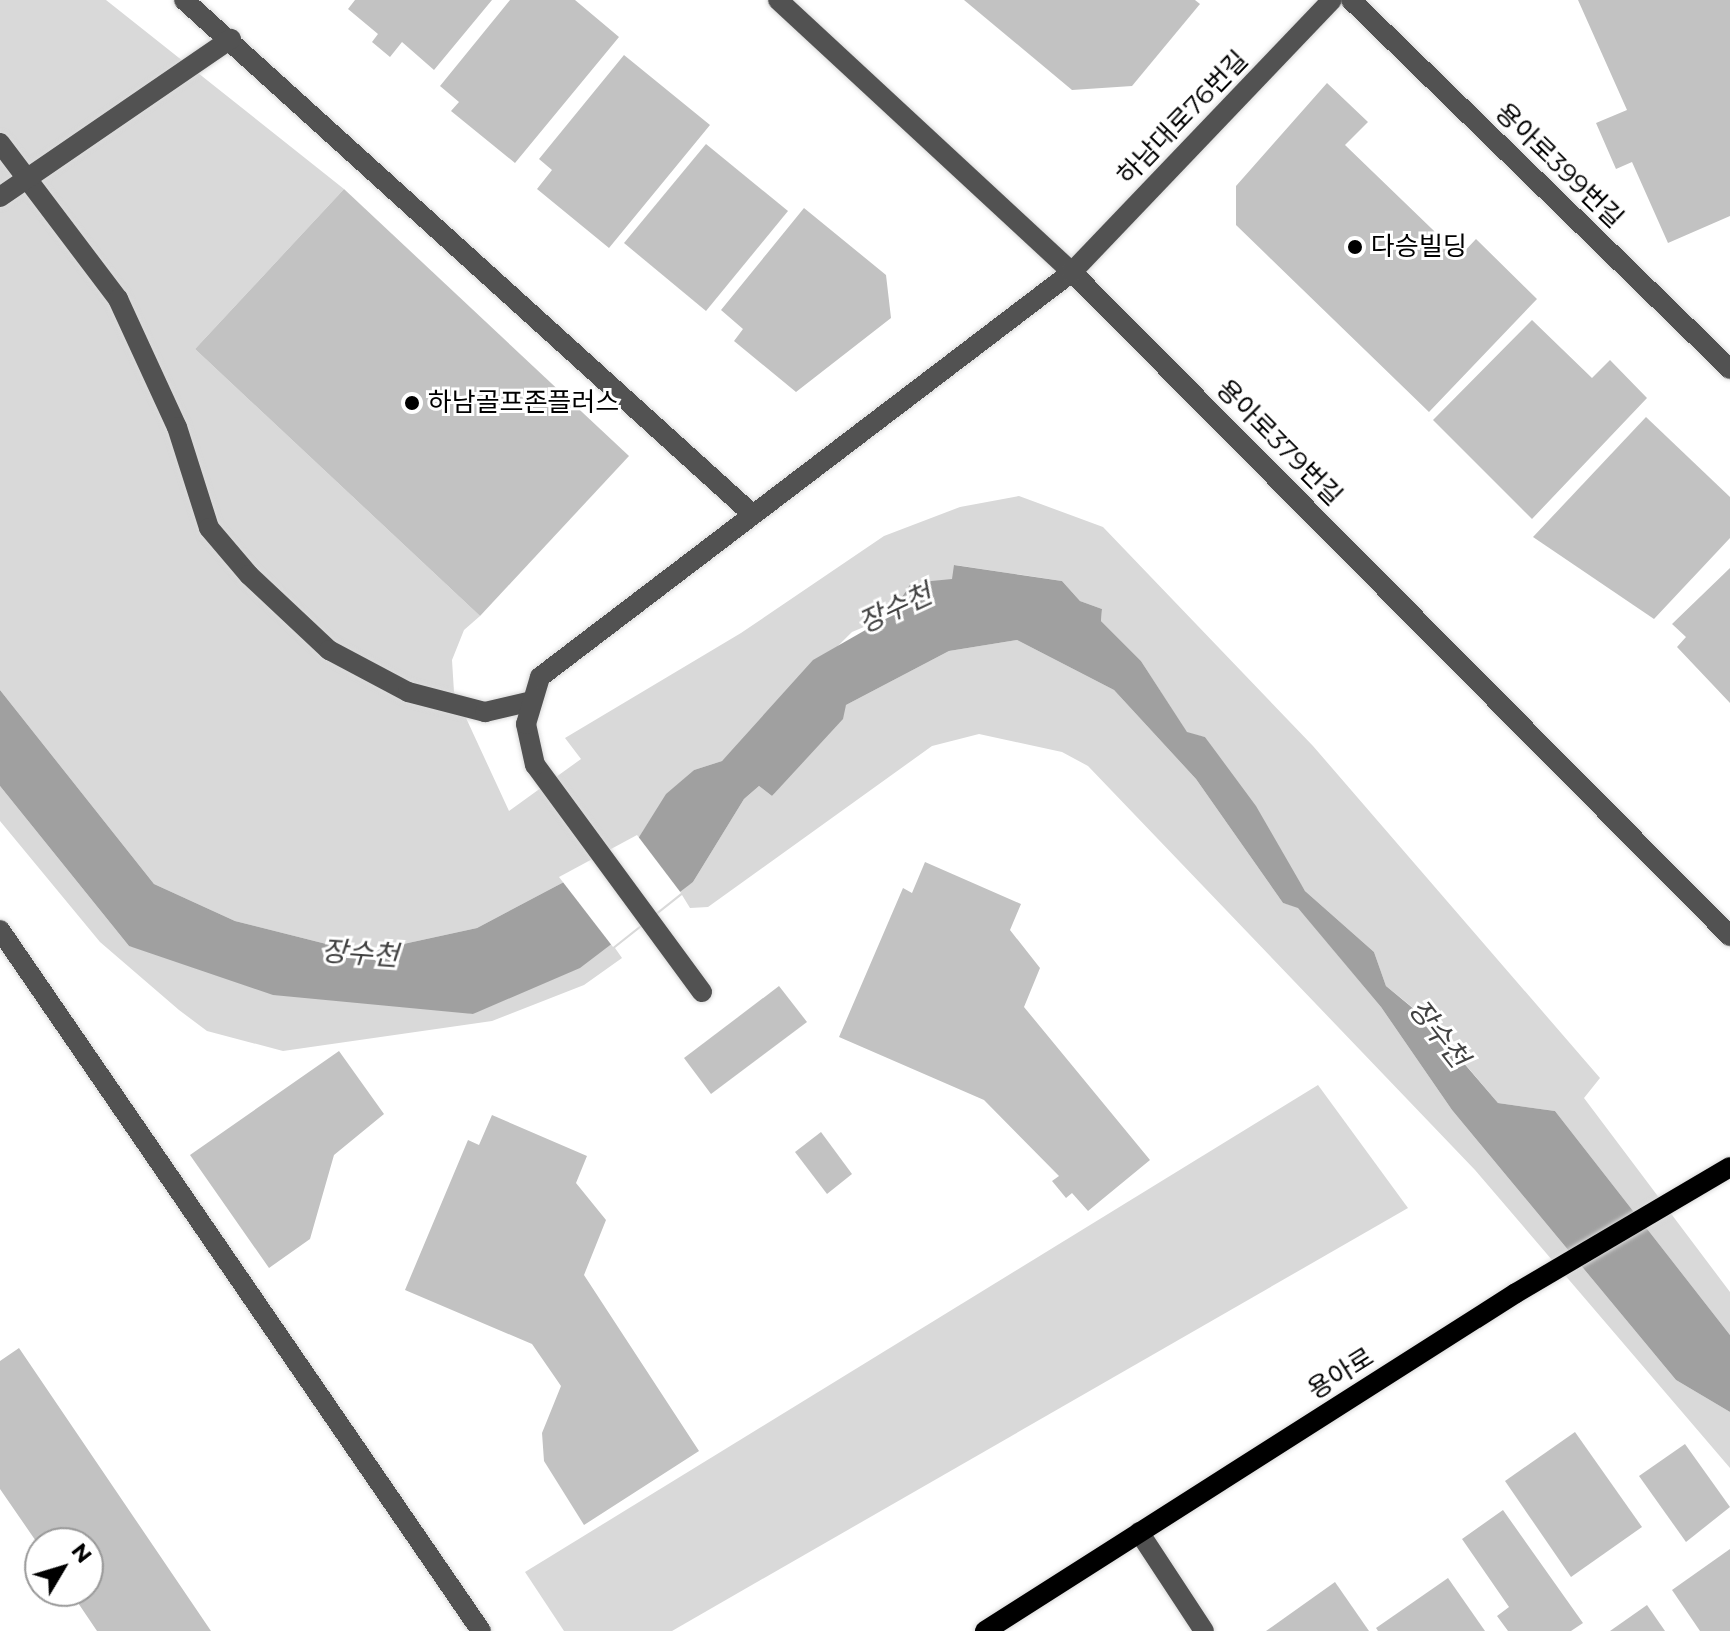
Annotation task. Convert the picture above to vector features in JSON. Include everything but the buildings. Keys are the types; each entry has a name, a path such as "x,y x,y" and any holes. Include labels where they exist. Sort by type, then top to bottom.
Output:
{"main road":[{"name":"용아로","path":"985,1631 1516,1293 1730,1167"}],"street":[{"path":"184,0 231,39 752,514"},
{"name":"용아로379번길","path":"778,0 913,117 1072,272 1730,936"},
{"name":"하남대로76번길","path":"528,702 540,677 1072,272 1332,0"},
{"name":"용아로399번길","path":"1351,0 1730,369"},
{"path":"0,197 231,39"},
{"path":"0,143 33,177 118,299 177,427 209,528 249,575 329,650 408,692 485,712 528,702 535,765 655,934 702,992"},
{"path":"0,930 481,1631"},
{"path":"1139,1532 1204,1631"}],"shaded area":[{"path":"0,0 106,0 344,189 195,349 480,616 464,630 452,660 454,692 509,811 581,759 565,738 741,633 884,536 960,507 1019,496 1103,527 1313,746 1600,1078 1584,1098 1730,1292 1730,1335 1555,1111 1498,1103 1427,1019 1386,986 1374,952 1305,891 1205,737 1187,733 1141,661 1101,621 1102,609 1080,601 1062,581 955,565 953,579 937,585 911,583 890,616 852,632 722,761 694,770 667,794 634,845 477,928 362,953 235,921 154,884 0,690"},
{"path":"1017,640 1114,690 1196,779 1283,903 1298,907 1381,1007 1452,1110 1676,1380 1730,1412 1730,1468 1475,1170 1088,766 1062,752 979,734 932,746 708,907 690,908 682,895 615,948 622,958 584,985 492,1021 283,1051 207,1031 179,1010 100,942 0,821 0,786 129,946 473,1014 693,882 744,799 759,786 772,796 846,705 949,651"},
{"path":"1318,1085 1408,1208 672,1631 564,1631 525,1572"}],"water":[{"name":"장수천","path":"954,565 1062,581 1080,601 1102,609 1101,621 1141,661 1187,732 1205,737 1256,806 1305,891 1374,952 1386,986 1426,1019 1498,1103 1555,1111 1730,1335 1730,1412 1676,1380 1452,1110 1381,1007 1298,908 1283,903 1196,779 1114,690 1017,640 949,651 846,705 843,719 772,796 759,786 744,799 693,882 580,968 473,1014 273,995 129,946 0,786 0,690 154,884 235,921 362,953 477,928 634,845 666,794 694,770 722,761 813,660 890,616 911,583 952,579"}],"pier":[{"path":"637,835 681,893 613,947 559,877"}],"place":[{"name":"다승빌딩","path":"1355,247"},
{"name":"하남골프존플러스","path":"412,403"}]}
